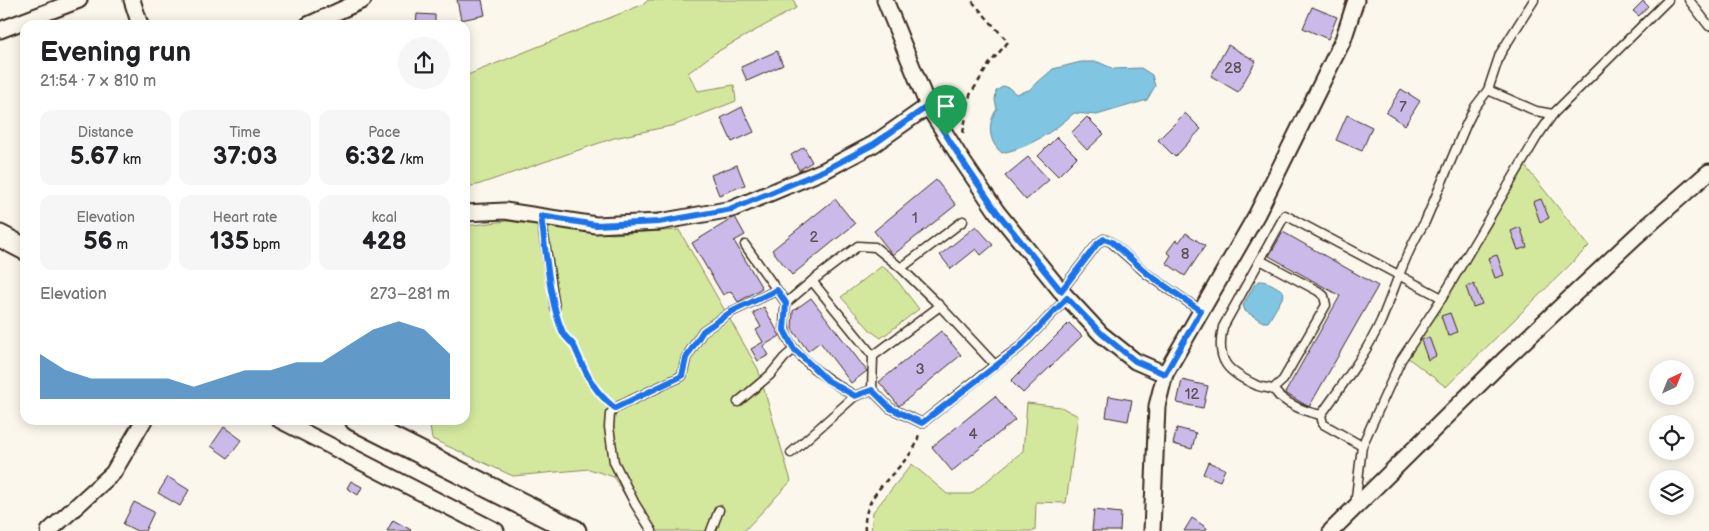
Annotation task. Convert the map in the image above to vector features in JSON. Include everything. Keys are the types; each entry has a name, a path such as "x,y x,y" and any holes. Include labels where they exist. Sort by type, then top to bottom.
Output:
{"street":[{"path":"26,20 79,0"},
{"path":"132,0 138,20"},
{"path":"319,20 363,0"},
{"path":"885,0 928,106 997,212 1064,295 1102,334 1135,361 1165,374"},
{"path":"1152,531 1157,406 1165,374 1258,214 1343,40 1356,0"},
{"path":"0,30 20,22"},
{"path":"470,213 505,211 596,225 659,222 732,209 825,170 874,144 928,106"},
{"path":"1332,531 1503,361 1636,236 1709,172"},
{"path":"0,236 20,246"},
{"path":"49,531 113,473 141,425"},
{"path":"290,425 496,531"},
{"path":"366,425 575,531"}],"lane":[{"path":"1321,415 1365,350 1380,322 1398,276 1425,222 1466,125 1475,107 1488,90 1500,54 1534,0"},
{"path":"1355,508 1362,446 1401,360 1442,298 1537,137 1553,114 1668,0"},
{"path":"1688,0 1709,26"},
{"path":"1488,90 1536,110 1553,114"},
{"path":"1321,415 1308,413 1279,396 1273,389 1261,387 1235,374 1223,360 1220,342 1223,327 1285,215 1442,298"},
{"path":"541,216 555,308"},
{"path":"900,268 963,221"},
{"path":"812,282 873,356 872,390 890,408 922,423 1020,347 1064,295 1098,243 1104,239 1112,242 1148,274 1201,311"},
{"path":"746,245 786,303 784,330 794,349 827,380 855,396"},
{"path":"786,303 858,246 875,247 940,306 995,366"},
{"path":"1260,260 1318,291 1324,296 1326,305 1283,380 1273,389"},
{"path":"652,531 635,504 614,462 609,427 610,414 615,408 682,376 686,358 703,331 731,312 777,290"},
{"path":"873,356 940,306"},
{"path":"738,402 770,375 794,349"},
{"path":"791,453 855,396 872,390"},
{"path":"1321,415 1324,424 1362,446"},
{"path":"711,531 719,510"}],"path":[{"path":"961,159 963,126 970,95 990,64 1008,42 971,0"},
{"path":"555,308 564,335 573,343 587,376 601,397 615,408"},
{"path":"865,531 864,520 870,500 915,447 922,423"}],"green space":[{"path":"648,0 794,0 796,8 713,54 688,73 698,91 734,85 736,101 675,125 614,138 470,186 470,74 644,4"},
{"path":"1525,166 1589,246 1446,387 1408,358"},
{"path":"507,221 612,234 679,230 758,369 791,481 744,531 646,531 614,477 589,469 513,476 432,439 430,425 470,425 470,225"},
{"path":"882,266 892,274 919,309 881,338 871,331 841,297"},
{"path":"1027,403 1061,407 1078,416 1066,503 1036,502 1035,531 871,531 873,512 912,464 947,494 971,494 1023,451"}],"water":[{"path":"1081,62 1098,62 1114,69 1141,68 1152,75 1155,86 1147,100 1097,115 1074,113 1032,143 1002,153 997,149 992,138 990,126 997,109 996,91 1004,86 1016,94 1029,90 1053,69"},
{"path":"1259,281 1272,284 1283,291 1284,295 1268,322 1263,322 1245,311 1243,305 1255,284"}],"building":[{"path":"457,0 482,0 485,15 461,20"},
{"path":"1643,1 1648,6 1639,16 1633,11"},
{"path":"1312,7 1337,17 1328,39 1303,28"},
{"path":"417,14 435,15 435,20 416,20"},
{"path":"1228,45 1256,61 1238,92 1211,76"},
{"path":"777,51 783,65 747,81 741,67"},
{"path":"1401,89 1420,101 1405,125 1386,113"},
{"path":"742,107 754,132 732,142 721,118"},
{"path":"1185,113 1201,129 1175,157 1158,140"},
{"path":"1347,115 1372,127 1362,151 1336,140"},
{"path":"1087,117 1104,134 1087,150 1071,133"},
{"path":"1057,137 1077,157 1058,176 1038,156"},
{"path":"804,147 812,162 799,170 791,155"},
{"path":"1028,157 1049,180 1026,200 1005,176"},
{"path":"737,165 745,185 719,195 711,175"},
{"path":"936,180 956,205 893,255 874,231"},
{"path":"835,199 855,224 792,275 772,250"},
{"path":"1541,199 1549,218 1540,222 1533,202"},
{"path":"735,217 745,235 734,241 762,288 738,302 731,291 723,295 692,243"},
{"path":"976,226 993,245 981,255 976,249 951,269 940,255"},
{"path":"1520,227 1527,247 1518,250 1511,231"},
{"path":"1283,232 1378,286 1309,407 1285,393 1340,296 1269,256"},
{"path":"1186,233 1205,246 1185,276 1166,263 1171,255 1167,252 1176,240 1179,242"},
{"path":"1497,255 1504,275 1495,278 1488,258"},
{"path":"1474,284 1482,304 1473,307 1466,287"},
{"path":"811,298 867,371 851,383 820,342 808,351 792,329 793,311"},
{"path":"764,307 780,336 763,346 769,355 758,361 751,349 763,342 756,330 761,327 753,313"},
{"path":"1450,313 1457,332 1448,336 1441,316"},
{"path":"1069,323 1082,336 1023,393 1011,381"},
{"path":"941,331 961,355 899,406 879,382"},
{"path":"1429,337 1436,356 1428,360 1421,340"},
{"path":"1182,380 1208,386 1203,408 1177,403"},
{"path":"995,396 1015,420 952,471 932,447"},
{"path":"1109,396 1132,400 1128,421 1106,417"},
{"path":"224,427 242,440 228,458 211,446"},
{"path":"1177,428 1196,433 1192,449 1173,444"},
{"path":"1208,462 1225,469 1220,481 1203,474"},
{"path":"168,477 189,490 180,506 158,493"},
{"path":"351,481 362,487 358,495 347,488"},
{"path":"134,502 154,512 145,531 137,531 123,524"},
{"path":"1094,510 1121,513 1120,531 1092,531"},
{"path":"1192,518 1207,528 1205,531 1184,531"},
{"path":"393,520 411,530 387,531"}],"route":[{"path":"928,106 946,136 997,212 1061,291 1098,243 1104,239 1112,242 1148,274 1201,311 1165,374 1135,361 1102,334 1067,298 1020,347 922,423 890,408 872,390 855,396 827,380 794,349 784,330 786,303 777,290 731,312 703,331 686,358 682,376 615,408 601,397 587,376 573,343 564,335 555,308 541,216 596,225 659,222 732,209 825,170 874,144 928,106"}]}
